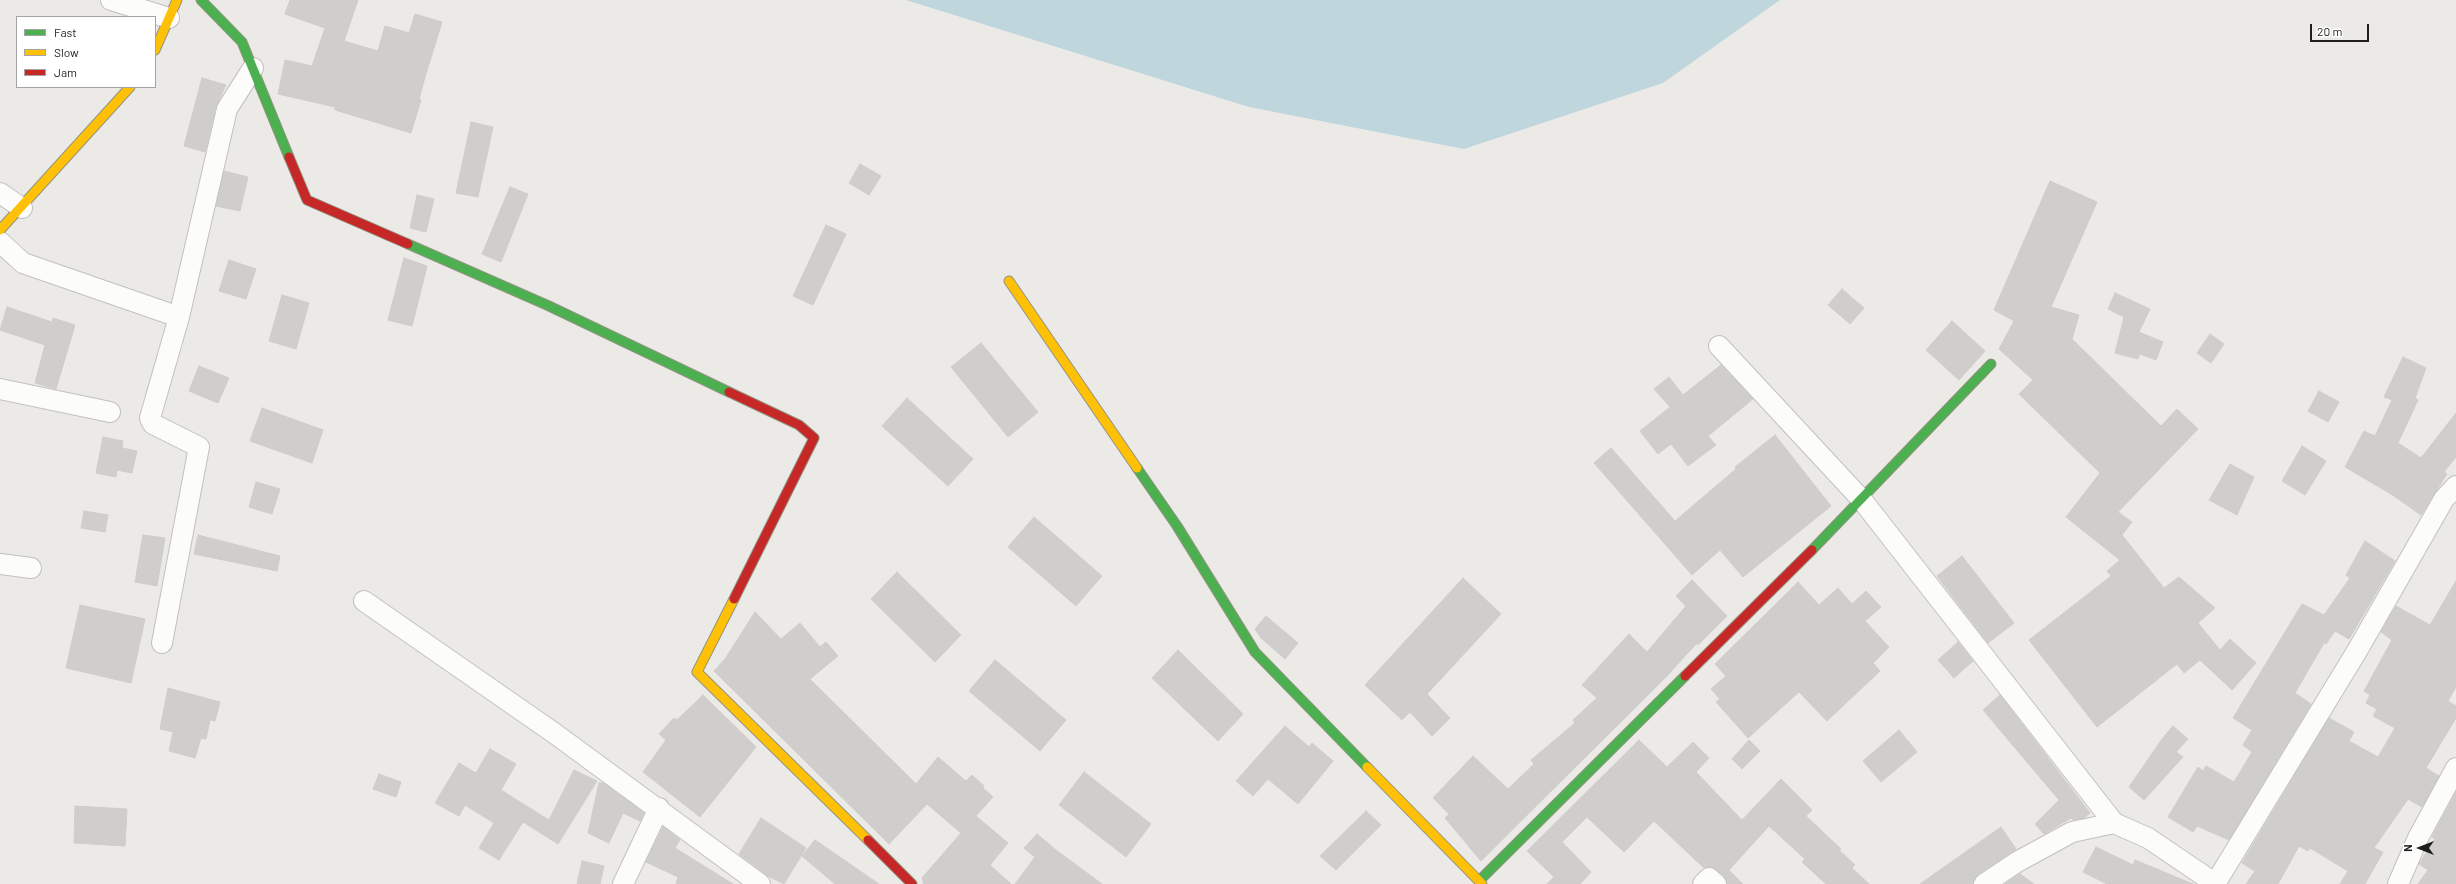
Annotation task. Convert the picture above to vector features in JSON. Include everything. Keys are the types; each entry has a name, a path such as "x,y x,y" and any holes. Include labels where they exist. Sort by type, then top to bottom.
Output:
{"street":[{"path":"111,0 169,18"},
{"path":"156,48 176,0"},
{"path":"201,0 242,42 307,200 549,306 799,424 814,438 697,672 912,884"},
{"path":"162,642 199,447 153,424 150,418 179,317 227,109 253,68"},
{"path":"0,230 22,208 129,88"},
{"path":"0,193 22,208"},
{"path":"0,242 23,263 179,317"},
{"path":"1009,281 1177,526 1255,652 1480,882 1862,500 1991,364"},
{"path":"1719,346 1862,500 2114,822 2148,838 2215,884 2357,651 2444,499 2456,486"},
{"path":"0,389 110,412"},
{"path":"0,564 31,568"},
{"path":"364,601 660,808 756,883"},
{"path":"2398,884 2418,838 2456,768"},
{"path":"623,884 660,808"},
{"path":"1984,884 2017,862 2072,832 2114,822"},
{"path":"1703,884 1709,878 1716,884"}],"water":[{"path":"906,0 1780,0 1663,83 1464,149 1249,107"}],"building":[{"path":"290,0 358,0 344,41 378,51 385,26 409,33 415,14 442,22 425,77 419,99 421,100 411,133 335,110 335,107 278,94 285,60 312,66 325,28 285,14"},
{"path":"202,78 226,85 216,106 205,152 184,146"},
{"path":"471,122 493,127 478,197 456,193"},
{"path":"860,164 881,176 869,195 849,183"},
{"path":"224,171 248,177 240,211 216,206"},
{"path":"2050,181 2097,202 2051,307 2079,315 2072,339 2161,426 2177,409 2198,429 2118,512 2132,522 2122,535 2164,588 2179,577 2215,608 2198,623 2220,650 2230,639 2256,663 2232,690 2200,660 2184,673 2177,664 2097,727 2029,640 2111,576 2107,571 2120,560 2066,517 2100,473 2019,394 2033,380 1999,349 2014,321 1994,310"},
{"path":"510,187 528,194 501,262 482,254"},
{"path":"417,195 434,199 426,232 410,228"},
{"path":"826,225 846,234 813,305 793,296"},
{"path":"404,258 427,266 412,326 388,320"},
{"path":"229,260 256,269 246,299 219,291"},
{"path":"1842,289 1864,308 1850,324 1828,305"},
{"path":"2115,293 2150,309 2139,332 2163,342 2156,360 2140,354 2138,359 2115,353 2124,317 2108,309"},
{"path":"282,295 309,303 296,349 269,341"},
{"path":"7,307 52,322 53,318 75,325 56,389 35,383 45,345 0,330"},
{"path":"1952,321 1985,351 1959,380 1926,350"},
{"path":"2210,334 2224,344 2211,363 2197,353"},
{"path":"981,343 1038,412 1008,437 951,367"},
{"path":"2403,357 2426,368 2415,398 2418,400 2398,443 2421,458 2456,413 2456,457 2444,472 2447,474 2421,515 2391,494 2345,467 2364,431 2375,436 2392,400 2384,397"},
{"path":"1721,365 1753,399 1708,436 1716,445 1688,466 1671,444 1658,454 1640,431 1670,407 1654,389 1669,377 1683,395"},
{"path":"199,366 229,378 218,403 189,391"},
{"path":"2319,391 2339,402 2328,422 2308,411"},
{"path":"907,398 973,459 948,486 882,426"},
{"path":"262,408 323,430 312,463 250,441"},
{"path":"1775,435 1831,506 1743,577 1720,550 1692,575 1594,463 1611,448 1675,521 1736,469 1735,467"},
{"path":"103,437 123,441 122,448 137,451 132,473 117,470 116,477 96,473"},
{"path":"2302,446 2326,461 2305,495 2282,481"},
{"path":"2230,464 2254,477 2237,515 2209,500"},
{"path":"256,482 280,489 272,514 249,507"},
{"path":"84,511 108,515 105,532 81,528"},
{"path":"1034,517 1102,576 1076,606 1008,547"},
{"path":"143,535 165,538 157,586 135,582"},
{"path":"198,535 280,556 277,571 194,554"},
{"path":"2365,541 2395,561 2349,639 2335,631 2326,644 2324,643 2295,693 2311,704 2229,840 2197,826 2193,832 2168,817 2198,767 2203,771 2206,766 2234,782 2252,752 2243,745 2252,730 2233,718 2302,604 2324,615 2350,578 2346,575"},
{"path":"1962,556 2014,623 1988,643 1937,576"},
{"path":"897,572 961,635 935,662 871,599"},
{"path":"1463,578 1501,614 1427,694 1450,718 1432,736 1410,712 1402,720 1365,685"},
{"path":"1692,580 1727,616 1698,645 1697,643 1666,677 1481,861 1445,818 1449,814 1433,798 1473,756 1508,789 1534,764 1531,760 1575,723 1573,720 1597,698 1582,685 1629,634 1647,652 1686,606 1676,596"},
{"path":"2456,581 2456,687 2448,701 2456,706 2456,718 2426,768 2439,776 2422,807 2408,799 2374,848 2383,852 2365,884 2340,884 2348,871 2310,848 2308,851 2299,846 2278,884 2246,884 2255,871 2242,863 2329,718 2354,732 2349,741 2378,757 2395,728 2373,716 2377,709 2366,703 2370,695 2364,691 2392,640 2381,632 2396,606 2430,625"},
{"path":"1798,582 1819,605 1838,588 1852,604 1866,591 1881,607 1865,621 1889,647 1873,663 1880,671 1827,721 1799,692 1748,738 1716,702 1720,699 1711,689 1726,676 1715,664"},
{"path":"80,605 145,619 131,683 66,668"},
{"path":"755,612 781,639 800,623 820,647 826,642 838,656 810,679 916,784 938,757 966,781 972,775 984,786 983,788 993,797 976,816 1008,843 990,865 1011,884 924,884 922,878 961,833 927,804 889,844 714,671 725,659"},
{"path":"1266,616 1298,643 1285,659 1261,638 1255,629"},
{"path":"1958,642 1973,661 1954,678 1938,660"},
{"path":"1178,650 1243,714 1218,741 1152,678"},
{"path":"995,660 1066,720 1040,751 969,691"},
{"path":"168,688 220,702 215,721 210,720 206,739 201,738 195,758 169,751 173,732 160,729"},
{"path":"703,695 756,747 700,817 643,772 666,740 659,734 674,718 677,720"},
{"path":"2000,695 2090,813 2084,818 2073,820 2071,818 2044,834 2035,824 2059,800 1983,710"},
{"path":"1285,726 1309,747 1312,743 1333,761 1298,804 1268,779 1253,796 1236,781"},
{"path":"2173,726 2188,739 2176,752 2183,757 2144,800 2129,787 2162,739"},
{"path":"1899,730 1917,752 1881,782 1863,761"},
{"path":"1639,740 1667,767 1693,742 1709,758 1696,772 1742,820 1781,779 1812,810 1806,816 1841,849 1839,850 1855,865 1852,868 1869,884 1826,884 1802,862 1805,859 1769,826 1729,870 1743,884 1727,884 1723,875 1712,867 1704,868 1654,821 1624,852 1587,817 1562,842 1591,872 1580,884 1547,884 1554,877 1527,851"},
{"path":"1749,740 1760,751 1742,769 1732,759"},
{"path":"490,749 516,764 501,790 549,820 574,770 597,781 558,844 523,822 499,860 479,848 494,823 465,805 459,816 435,803 459,763 476,773"},
{"path":"1084,772 1151,824 1126,857 1059,805"},
{"path":"379,774 401,782 396,797 373,789"},
{"path":"599,783 603,783 644,813 640,821 623,813 609,843 588,833"},
{"path":"2456,792 2456,884 2418,884 2428,870 2419,864 2435,839 2432,837"},
{"path":"75,806 127,809 125,846 74,843"},
{"path":"1366,811 1381,825 1336,870 1320,856"},
{"path":"761,818 806,848 784,884 768,876 739,854"},
{"path":"663,827 680,840 675,848 733,884 676,884 678,877 646,862"},
{"path":"2001,827 2016,849 1978,874 1973,884 1920,884"},
{"path":"1037,834 1102,884 1015,884 1035,857 1024,848"},
{"path":"815,840 879,884 835,884 802,856"},
{"path":"2096,847 2133,865 2135,860 2193,884 2107,884 2083,872"},
{"path":"582,861 604,866 600,884 577,884"},
{"path":"2020,874 2034,884 2005,884"}],"traffic: fast":[{"path":"201,0 242,42 289,157"},
{"path":"408,244 549,306 729,392"},
{"path":"1812,550 1991,364"},
{"path":"1137,468 1177,526 1255,652 1367,767"},
{"path":"1479,881 1685,676"}],"traffic: slow":[{"path":"156,48 177,0"},
{"path":"0,230 129,88"},
{"path":"1009,281 1137,468"},
{"path":"734,599 697,672 868,840"},
{"path":"1367,767 1482,884"}],"traffic: jam":[{"path":"289,157 307,200 408,244"},
{"path":"729,392 799,425 814,438 734,599"},
{"path":"1685,676 1812,550"},
{"path":"868,840 912,884"}]}
